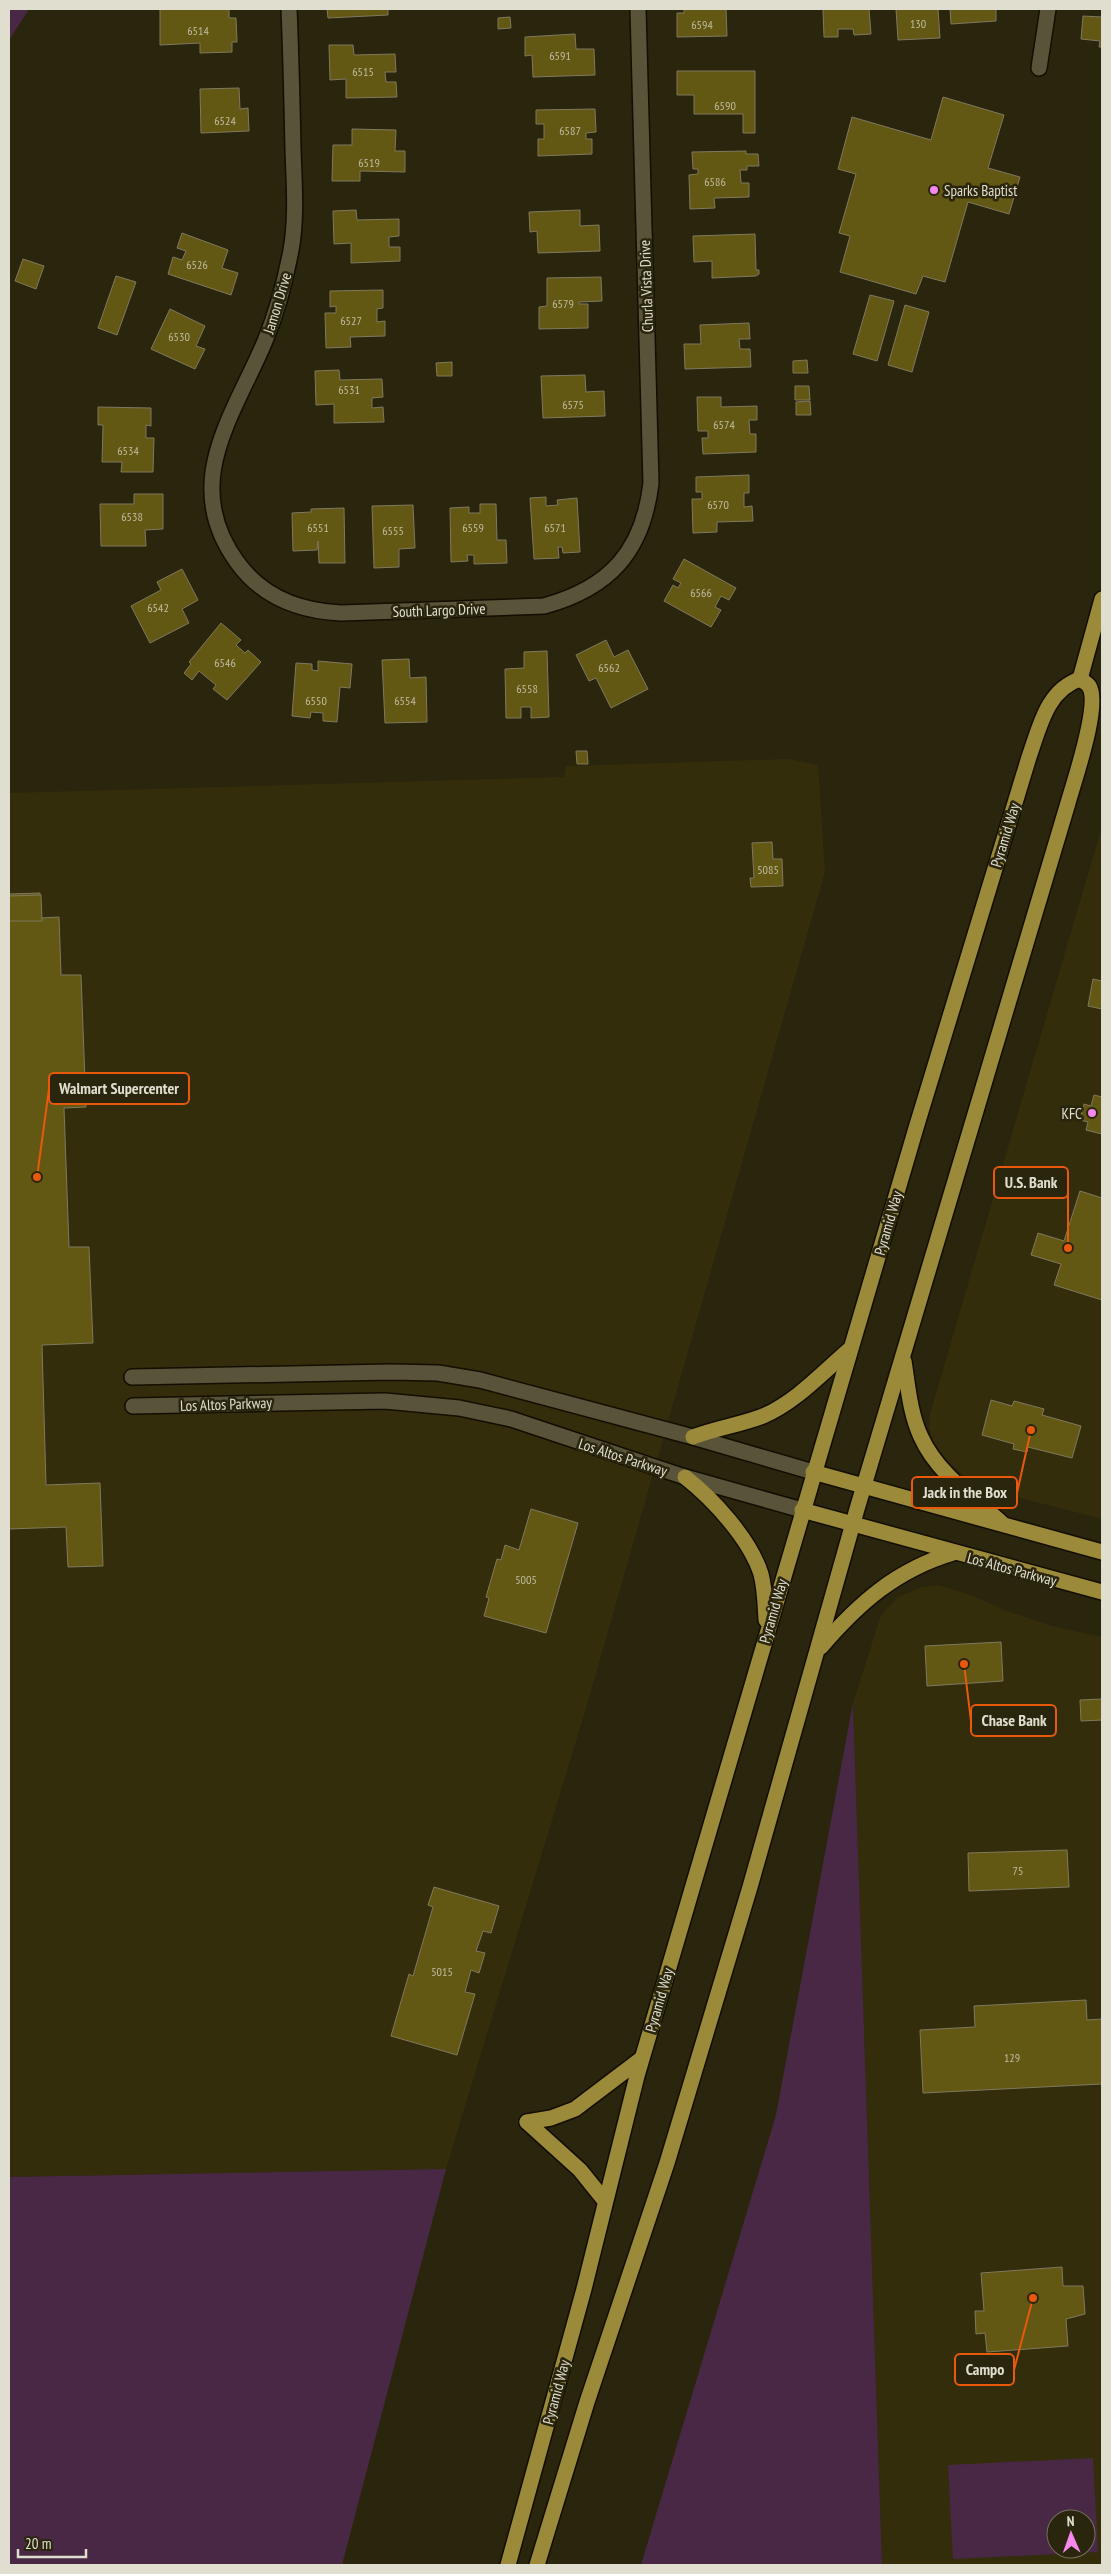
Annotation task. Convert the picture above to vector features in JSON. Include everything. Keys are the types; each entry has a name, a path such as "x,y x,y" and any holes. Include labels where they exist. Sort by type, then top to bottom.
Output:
{"main road":[{"path":"537,2565 587,2402 667,2163 819,1650 864,1487 904,1359 1038,906 1090,721 1092,698 1089,687 1080,678 1102,599"},
{"name":"Pyramid Way","path":"508,2565 584,2289 641,2060 813,1472 1029,757 1045,712 1055,694 1070,682 1080,678"},
{"path":"693,1437 713,1429 762,1416 785,1404 850,1348"},
{"path":"904,1359 912,1405 921,1436 928,1449 942,1468 1005,1526"},
{"name":"Los Altos Parkway","path":"813,1472 1102,1552"},
{"path":"685,1477 707,1494 751,1551 761,1574 765,1598 767,1634"},
{"name":"Los Altos Parkway","path":"802,1510 953,1553 1102,1592"},
{"path":"819,1650 855,1611 887,1583 912,1567 953,1553"},
{"path":"605,2201 580,2170 527,2122 552,2118 575,2109 641,2060"}],"street":[{"name":"Jamon Drive","path":"248,576 226,548 216,522 211,495 212,469 217,445 266,340 282,296 291,248 295,207 289,9"},
{"name":"Churla Vista Drive","path":"625,558 639,535 648,509 651,482 638,9"},
{"path":"1039,68 1048,9"},
{"name":"South Largo Drive","path":"248,576 268,592 292,605 318,612 341,613 544,606 571,599 594,587 625,558"},
{"name":"Los Altos Parkway","path":"132,1377 391,1372 438,1373 480,1380 693,1437 813,1472"},
{"name":"Los Altos Parkway","path":"132,1406 385,1401 442,1405 511,1420 685,1477 802,1510"}],"shaded area":[{"path":"9,9 29,9 9,40"},
{"path":"789,759 818,765 825,872 587,1705 446,2169 9,2177 9,793 564,777 566,766"},
{"path":"1102,826 1102,1519 988,1490 962,1474 946,1460 933,1442 929,1428 930,1414"},
{"path":"938,1585 971,1595 1007,1611 1052,1626 1102,1637 1102,2565 882,2565 853,1703 881,1615 898,1597 922,1587"},
{"path":"853,1703 882,2565 641,2565 776,2115"},
{"path":"446,2169 342,2565 9,2565 9,2177"},
{"path":"1093,2458 1096,2509 1046,2509 1046,2555 953,2559 948,2465"},
{"path":"1096,2514 1098,2552 1096,2552"}],"building":[{"path":"160,9 229,9 229,18 236,18 237,42 232,42 232,52 200,53 200,43 160,45"},
{"path":"327,9 388,9 388,15 328,18"},
{"path":"684,9 726,9 727,36 677,37 677,13 684,13"},
{"path":"823,9 869,9 871,34 854,35 853,29 838,29 838,37 824,37"},
{"path":"896,9 938,9 940,38 898,40"},
{"path":"950,9 996,9 996,21 951,24"},
{"path":"1083,16 1102,17 1102,47 1099,47 1100,41 1081,39"},
{"path":"510,17 511,28 498,29 498,18"},
{"path":"575,34 576,49 594,49 595,75 533,77 532,55 525,56 525,37"},
{"path":"329,45 353,45 354,55 395,54 396,72 385,72 386,82 396,82 397,97 346,98 346,79 330,80"},
{"path":"677,71 755,71 755,133 743,133 743,114 694,114 694,95 677,95"},
{"path":"239,88 240,109 248,108 249,131 201,133 200,89"},
{"name":"Sparks Baptist","path":"943,97 1004,115 988,168 1020,177 1009,214 968,202 945,282 923,276 916,294 840,272 850,236 839,233 856,174 838,169 852,117 931,140"},
{"path":"595,109 596,132 586,133 586,139 592,139 592,154 538,156 538,139 544,139 544,124 536,124 536,110"},
{"path":"352,129 396,130 395,151 405,151 405,172 360,171 360,181 332,181 333,145 352,145"},
{"path":"746,151 746,154 758,154 759,166 747,166 747,170 740,170 741,183 749,183 749,197 714,198 715,208 690,209 689,175 698,174 698,169 693,169 692,152"},
{"path":"356,210 357,220 399,219 399,236 389,237 389,247 400,247 400,261 351,263 351,243 334,244 333,211"},
{"path":"580,210 580,226 599,225 600,251 538,253 537,231 530,232 529,212"},
{"path":"182,233 228,250 222,268 238,273 231,295 168,274 173,257 182,260 186,251 177,248"},
{"path":"755,234 756,270 759,270 759,274 756,276 712,278 712,261 694,262 693,236"},
{"path":"23,259 44,266 36,289 15,281"},
{"path":"116,276 136,282 117,335 98,328"},
{"path":"601,277 602,301 579,302 579,304 588,304 588,328 539,329 539,307 547,306 547,278"},
{"path":"383,290 383,308 377,309 377,322 385,321 385,336 350,337 351,347 326,348 325,313 336,313 336,306 330,307 330,291"},
{"path":"870,295 894,301 877,361 853,354"},
{"path":"905,305 929,312 912,372 888,365"},
{"path":"170,309 205,326 196,346 205,349 195,369 151,349"},
{"path":"749,323 750,339 739,339 740,349 750,349 751,367 685,369 684,344 701,344 700,325"},
{"path":"807,360 808,373 793,373 793,361"},
{"path":"452,362 452,376 437,376 436,363"},
{"path":"339,370 340,380 382,379 383,397 372,398 372,408 383,407 384,422 334,423 334,404 316,405 315,371"},
{"path":"585,375 586,392 604,391 605,416 543,418 541,376"},
{"path":"795,386 809,386 810,400 795,400"},
{"path":"697,397 721,397 721,407 757,406 757,420 749,420 750,434 756,434 756,452 703,454 702,438 708,438 708,431 698,431"},
{"path":"810,401 811,415 796,415 796,402"},
{"path":"98,407 151,408 151,426 146,425 146,438 154,438 153,472 121,472 122,462 102,462 103,425 98,425"},
{"path":"749,475 749,493 744,493 744,507 752,506 753,521 717,522 717,532 693,533 692,499 702,499 702,492 696,492 696,477"},
{"path":"134,494 163,494 163,529 145,530 146,546 101,546 100,504 134,504"},
{"path":"546,497 546,506 558,505 557,500 577,498 580,552 563,553 562,547 558,547 559,558 534,559 530,498"},
{"path":"480,504 496,504 497,540 506,540 507,563 474,564 474,555 467,555 468,561 451,562 450,508 469,507 469,513 480,513"},
{"path":"413,505 415,548 399,549 399,567 374,568 372,506"},
{"path":"344,508 345,563 319,563 318,541 317,550 293,551 292,513 311,512 311,509"},
{"path":"684,559 736,588 729,600 721,596 715,607 721,610 711,627 664,601 673,585 678,588 681,583 673,579"},
{"path":"182,569 198,600 182,609 189,623 150,643 131,606 161,590 157,582"},
{"path":"221,623 241,640 236,645 245,653 248,650 261,662 227,700 213,689 216,685 199,671 192,680 184,673 191,664 189,662"},
{"path":"606,640 614,657 628,650 648,689 611,708 596,678 589,681 576,655"},
{"path":"547,651 549,717 531,718 531,707 521,707 521,718 506,718 505,669 524,668 524,652"},
{"path":"409,659 410,678 426,677 427,722 385,723 382,660"},
{"path":"318,661 352,664 350,688 340,687 337,722 323,721 323,713 311,712 310,718 292,716 296,663 312,664 312,670 318,671"},
{"path":"576,751 587,751 588,764 577,764"},
{"path":"772,842 773,859 782,859 783,886 751,887 750,878 754,878 752,843"},
{"path":"40,893 41,918 59,917 61,975 81,975 86,1107 64,1108 69,1247 89,1247 93,1343 42,1345 46,1485 100,1483 103,1566 68,1567 66,1527 9,1529 9,894"},
{"path":"41,895 42,921 9,921 9,896"},
{"path":"1093,979 1102,981 1102,1009 1088,1006"},
{"name":"KFC","path":"1094,1095 1102,1097 1102,1134 1086,1130 1088,1122 1080,1120 1084,1104 1091,1106"},
{"path":"1080,1191 1102,1198 1102,1300 1054,1285 1061,1264 1031,1255 1038,1233 1064,1241"},
{"path":"991,1400 1012,1406 1014,1401 1044,1409 1042,1415 1081,1426 1072,1458 1028,1447 1027,1452 1013,1449 1014,1444 982,1435"},
{"path":"531,1509 578,1523 546,1633 484,1616 489,1598 486,1597 497,1559 501,1560 505,1545 519,1550"},
{"path":"1001,1642 1003,1681 927,1686 925,1646"},
{"path":"1102,1699 1102,1720 1081,1721 1080,1700"},
{"path":"1067,1850 1069,1887 969,1891 968,1853"},
{"path":"434,1887 499,1906 491,1933 483,1931 476,1951 485,1953 479,1973 471,1970 465,1992 475,1994 457,2055 391,2036 409,1974 413,1976 433,1907 428,1905"},
{"path":"1086,2000 1087,2020 1102,2019 1102,2084 923,2093 920,2030 975,2027 974,2006"},
{"path":"1062,2267 1063,2286 1083,2286 1085,2314 1066,2319 1068,2346 987,2352 985,2333 976,2334 975,2311 984,2311 981,2273"}],"place":[{"name":"Sparks Baptist","path":"934,190"},
{"name":"KFC","path":"1092,1113"},
{"name":"Walmart Supercenter","path":"37,1177"},
{"name":"U.S. Bank","path":"1068,1248"},
{"name":"Jack in the Box","path":"1031,1430"},
{"name":"Chase Bank","path":"964,1664"},
{"name":"Campo","path":"1033,2298"}]}
